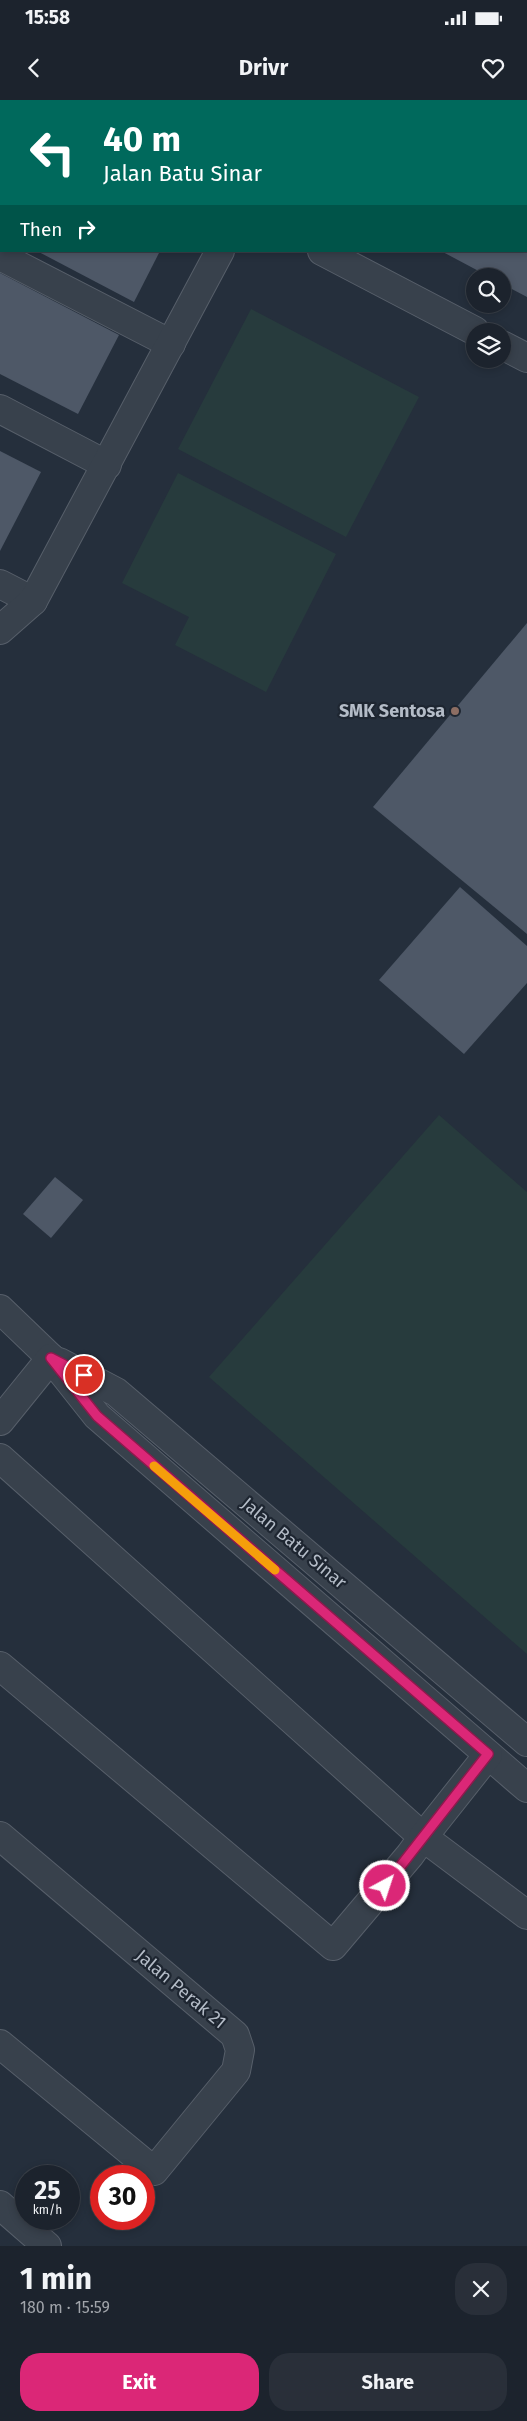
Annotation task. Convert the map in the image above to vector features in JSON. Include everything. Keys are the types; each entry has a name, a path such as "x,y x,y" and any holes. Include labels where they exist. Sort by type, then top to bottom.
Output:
{"street":[{"path":"0,630 33,601 219,252"},
{"path":"324,252 466,326"},
{"path":"0,256 171,344"},
{"path":"511,350 527,358"},
{"path":"0,409 107,465"},
{"path":"0,584 33,601"},
{"name":"Jalan Batu Sinar","path":"0,1310 51,1358 97,1416 527,1788"},
{"path":"0,1420 51,1358"},
{"name":"Jalan Batu Sinar","path":"51,1358 116,1392 527,1742"},
{"path":"0,1458 423,1837 527,1915"},
{"path":"0,1666 334,1946 410,1855 488,1754"},
{"name":"Jalan Perak 21","path":"0,1836 235,2035 240,2050 236,2071 154,2172 0,2044"},
{"path":"0,2205 48,2246"}],"green space":[{"path":"251,309 419,397 346,537 178,449"},
{"path":"178,473 336,554 266,692 175,645 189,617 122,583"},
{"path":"439,1115 527,1192 527,1654 209,1377"}],"building":[{"path":"39,252 159,252 134,302"},
{"path":"443,252 527,252 527,297 511,289 511,268 473,268"},
{"path":"0,273 119,335 78,414 0,374"},
{"path":"0,451 41,472 0,551"},
{"path":"527,623 527,934 373,807"},
{"path":"460,887 527,946 527,983 464,1054 379,980"},
{"path":"55,1177 83,1200 51,1238 23,1214"}],"slow traffic":[{"path":"154,1466 275,1570"}],"place":[{"name":"SMK Sentosa","path":"455,711"}],"route":[{"path":"84,1375 51,1358 97,1416 488,1754 385,1886"}]}
